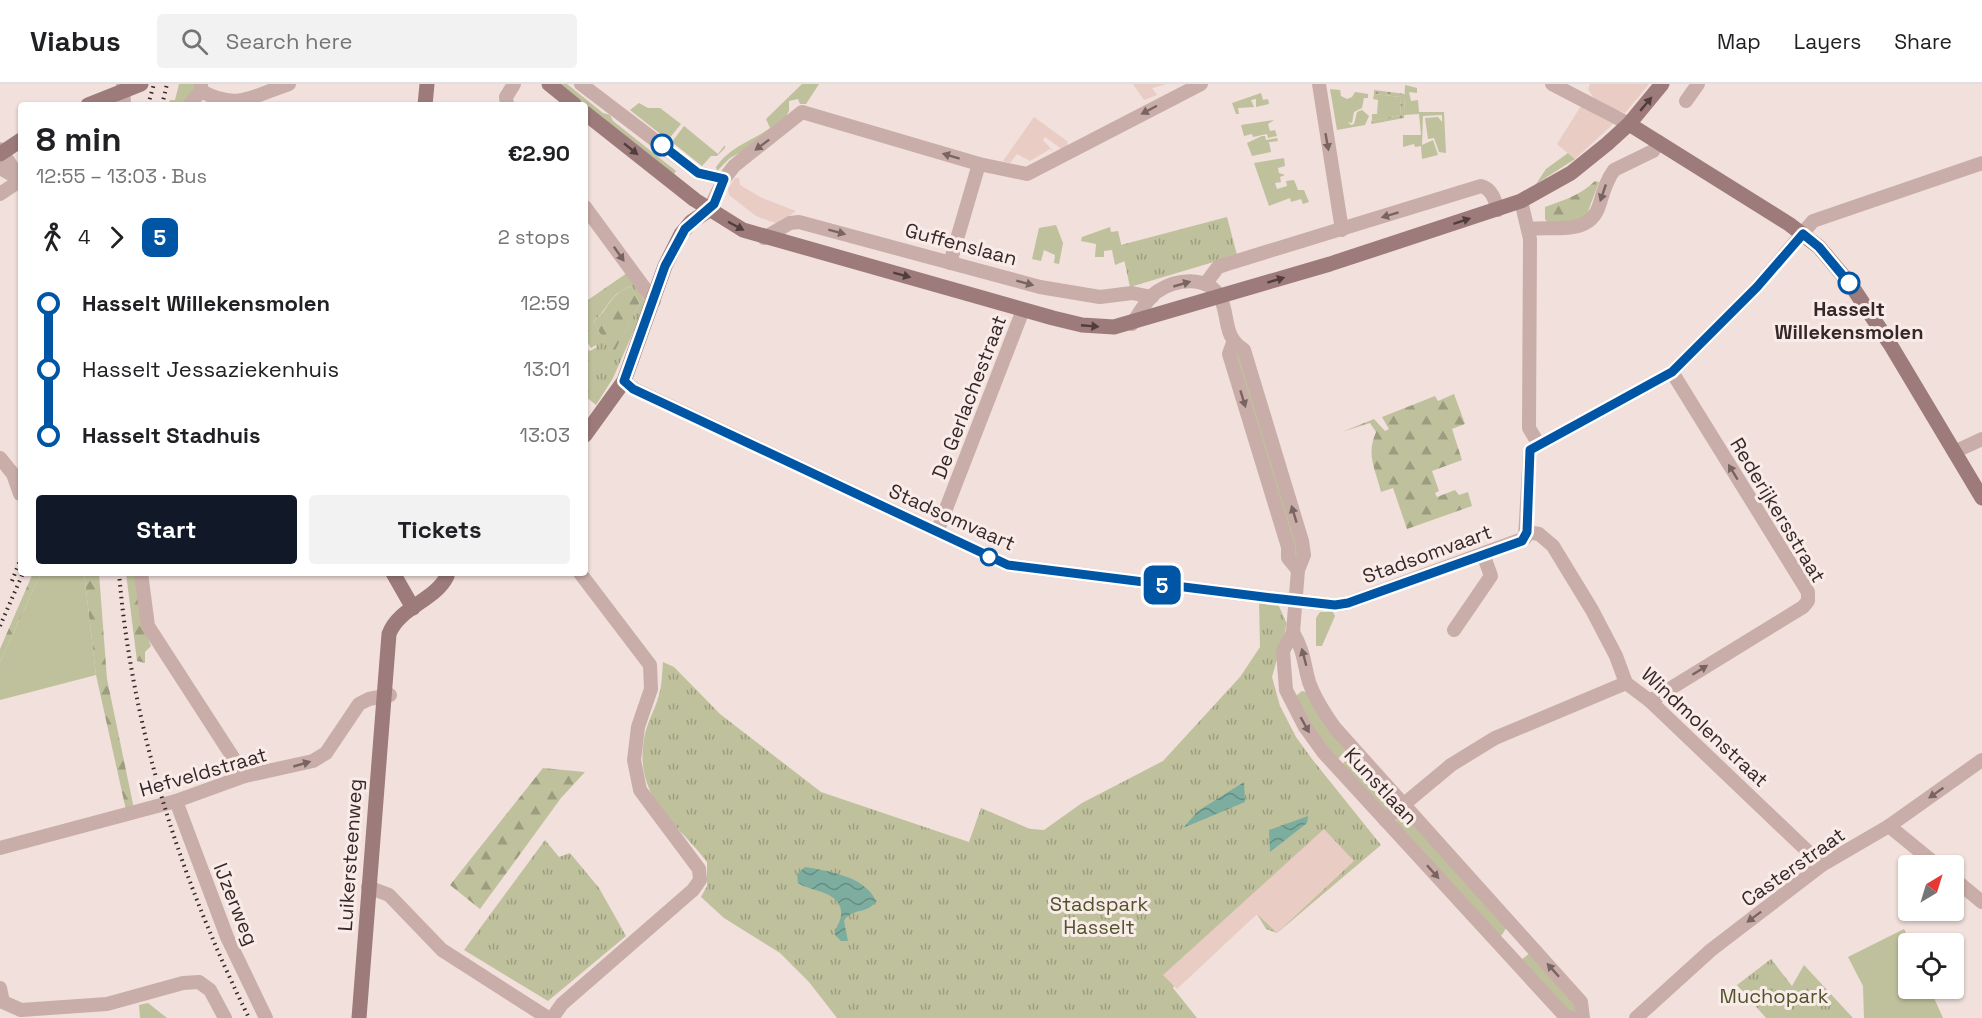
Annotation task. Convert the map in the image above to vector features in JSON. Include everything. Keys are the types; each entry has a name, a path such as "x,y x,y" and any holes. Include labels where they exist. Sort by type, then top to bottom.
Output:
{"main road":[{"path":"96,102 141,84"},
{"path":"426,102 427,84"},
{"path":"549,84 572,102"},
{"path":"588,115 710,210 743,230 764,238 1082,326 1114,327 1132,324 1220,298 1521,201 1571,173 1629,124 1662,84"},
{"path":"1629,124 1803,234 1819,247 1851,285 1890,344 1982,498"},
{"path":"1,151 18,142"},
{"path":"588,431 624,381 665,266 681,234 691,222 710,210"},
{"path":"395,576 411,604 438,579 446,576"},
{"name":"Luikersteenweg","path":"358,1018 387,695 379,684 381,629 411,604"}],"street":[{"path":"123,84 124,102"},
{"path":"235,102 289,84"},
{"path":"507,102 506,98 514,84"},
{"path":"581,84 698,173 724,179"},
{"path":"710,210 724,179 744,158 766,143 802,112 979,164 1014,172 1034,172 1202,84"},
{"path":"1319,84 1342,230"},
{"path":"1552,84 1577,89 1629,124"},
{"path":"1686,101 1698,84"},
{"path":"191,102 201,87 219,100 228,102"},
{"path":"1528,229 1580,228 1588,223 1599,207 1614,170 1653,151 1659,142"},
{"path":"1,151 18,176"},
{"path":"1527,532 1528,455 1538,443 1672,372 1757,287 1813,221 1982,163"},
{"path":"950,263 979,164"},
{"path":"0,168 18,178"},
{"path":"0,194 18,182"},
{"path":"1206,283 1218,267 1481,186 1494,196 1498,210"},
{"path":"1521,201 1528,229 1531,338 1529,428 1538,443"},
{"path":"588,211 654,301"},
{"name":"Guffenslaan","path":"764,238 790,223 799,222 1040,287 1101,297 1132,293 1152,297"},
{"path":"1132,324 1158,291 1194,280 1206,283 1220,298"},
{"name":"Kunstlaan","path":"1220,298 1233,343 1229,354 1288,547 1288,558 1298,570 1293,632 1282,651 1286,690 1315,742 1565,1016 1572,1018"},
{"name":"De Gerlachestraat","path":"937,532 1023,310"},
{"name":"Rederijkersstraat","path":"1650,701 1803,607 1808,601 1808,592 1672,372"},
{"name":"Stadsomvaart","path":"624,381 633,389 937,532 1008,565 1023,568 1335,605 1348,603 1522,541 1527,532"},
{"path":"1954,452 1982,439"},
{"path":"0,458 13,474 18,488"},
{"name":"Windmolenstraat","path":"1527,532 1539,534 1553,546 1592,610 1616,656 1626,683 1650,701 1822,865"},
{"path":"1454,630 1491,576 1483,554"},
{"path":"141,576 148,626 245,776"},
{"path":"368,887 387,894 399,903 442,950 550,1018 562,1004 693,890 700,880 699,869 640,790 634,760 638,727 651,689 650,665 582,576"},
{"name":"Kunstlaan","path":"1293,632 1304,652 1310,682 1322,710 1335,728 1401,805 1581,1002 1583,1018"},
{"path":"1286,690 1310,682"},
{"path":"1385,820 1451,765 1495,738 1626,683"},
{"name":"Hefveldstraat","path":"0,848 176,801 245,776 313,761 326,753 359,704 387,695"},
{"name":"Casterstraat","path":"1636,1018 1711,950 1822,865 1889,826 1982,760"},
{"name":"IJzerweg","path":"176,801 227,937 267,1018"},
{"path":"1889,826 1925,855"},
{"path":"1964,887 1982,902"},
{"path":"1499,945 1517,930"},
{"path":"0,988 3,1002 21,1010 107,1004 183,983 199,982 210,990 225,1018"}],"green space":[{"path":"179,84 197,84 192,95 184,102 169,102 175,100"},
{"path":"560,84 567,84 603,113 610,115 613,121 676,171 674,174 588,106 588,102 583,102"},
{"path":"802,84 819,84 806,104 800,104 798,99 789,101 789,111 784,120 751,147 730,158 717,171 716,167 728,154 770,128 766,119"},
{"path":"1405,85 1417,88 1417,93 1409,92 1411,101 1418,100 1419,112 1444,112 1446,153 1439,152 1434,138 1428,139 1425,118 1438,117 1442,122 1442,115 1423,116 1422,145 1433,140 1438,155 1422,159 1421,146 1415,147 1414,144 1403,147 1403,135 1421,135 1419,114 1404,115"},
{"path":"1330,89 1340,90 1341,96 1347,99 1355,92 1368,94 1368,98 1364,98 1362,108 1354,112 1352,123 1348,122 1351,125 1354,124 1357,112 1362,110 1369,116 1365,125 1337,130"},
{"path":"1374,90 1405,94 1404,118 1372,124 1371,121 1400,115 1401,97 1374,94"},
{"path":"1261,93 1263,100 1268,99 1269,104 1256,107 1256,99 1251,100 1254,107 1238,108 1239,114 1236,114 1232,103"},
{"path":"1374,94 1401,97 1400,115 1372,121 1372,114 1377,114 1378,100 1373,99"},
{"path":"639,103 648,108 660,108 681,124 668,140 630,110"},
{"path":"1274,120 1268,124 1270,131 1275,130 1277,136 1268,138 1267,134 1253,137 1252,134 1244,136 1241,125"},
{"path":"684,126 718,154 725,145 725,148 717,156 711,156 702,166 672,142"},
{"path":"1265,136 1266,140 1277,138 1278,141 1269,142 1271,152 1252,156 1247,143"},
{"path":"1568,153 1575,159 1536,184 1546,169"},
{"path":"1284,158 1285,166 1278,168 1279,173 1285,175 1280,177 1281,182 1275,183 1277,189 1287,186 1286,181 1294,180 1298,190 1304,190 1309,202 1303,204 1301,199 1291,202 1290,198 1269,206 1254,163"},
{"path":"1595,181 1599,182 1584,222 1549,225 1545,219 1545,207 1577,194"},
{"path":"1227,217 1237,255 1130,287 1121,245"},
{"path":"1056,225 1063,243 1059,264 1054,263 1055,255 1044,250 1041,261 1032,259 1039,228"},
{"path":"1110,227 1111,232 1118,231 1125,261 1115,265 1112,250 1104,251 1104,257 1095,257 1096,244 1081,241 1082,237"},
{"path":"627,273 646,303 613,378 596,405 588,398 588,350 597,347 596,345 591,348 588,344 588,300","holes":["631,286 640,303 613,354 593,322 613,297"]},
{"path":"631,286 640,303 613,355 593,322 617,294"},
{"path":"1234,352 1239,353 1300,556 1295,559"},
{"path":"1454,394 1465,424 1452,429 1462,460 1432,471 1439,491 1435,493 1437,497 1455,490 1459,495 1468,492 1472,506 1407,529 1393,488 1381,492 1372,455 1376,432 1370,423 1342,432 1374,419 1385,431 1389,429 1382,417 1435,396 1438,401"},
{"path":"32,576 40,576 0,662 0,649"},
{"path":"40,576 84,576 96,675 0,700 0,662"},
{"path":"84,576 99,576 107,679 134,809 126,810 96,675"},
{"path":"126,576 137,576 143,626 151,646 145,652 145,663 137,661"},
{"name":"Stadspark Hasselt","path":"1259,601 1278,604 1287,624 1272,677 1280,706 1296,737 1381,845 1277,933 1266,929 1257,914 1175,984 1173,988 1197,1018 837,1018 809,982 780,953 724,918 701,897 707,886 707,862 660,808 645,778 644,739 660,691 663,662 674,667 720,714 821,792 969,842 981,808 1030,829 1044,830 1082,803 1163,761 1240,677 1260,647"},
{"path":"1320,612 1333,612 1335,616 1322,646 1316,646 1316,618"},
{"path":"1302,691 1306,692 1346,750 1336,761 1322,745 1296,696"},
{"path":"1352,756 1391,798 1391,807 1385,811 1340,766"},
{"path":"543,768 585,772 561,798 480,909 450,885"},
{"path":"1399,816 1408,817 1506,928 1502,935 1499,936 1395,823"},
{"path":"545,840 559,857 570,853 599,888 626,936 548,1001 464,950"},
{"path":"1904,929 1906,933 1898,933 1898,999 1934,999 1943,1018 1864,1018 1863,986 1848,957"},
{"path":"1531,952 1577,1002 1575,1012 1567,1011 1520,961"},
{"name":"Muchopark","path":"1771,959 1792,986 1804,965 1853,1018 1766,1018 1737,985"},
{"path":"148,1003 167,1018 140,1018 139,1005"}],"shaded area":[{"path":"1133,84 1167,84 1152,88 1157,95 1144,100"},
{"path":"1590,84 1649,84 1625,113 1596,102 1588,89"},
{"path":"1581,106 1613,124 1575,159 1557,144"},
{"path":"1034,117 1067,141 1068,147 1063,150 1045,137 1043,140 1053,151 1050,149 1030,161 1017,154 1010,163 1003,161"},
{"path":"735,178 739,178 740,185 762,198 796,211 778,224 756,216 729,195 728,189"},
{"path":"1324,829 1354,861 1277,933 1257,914 1177,989 1163,975"}],"water":[{"path":"1244,782 1245,802 1183,828 1198,811"},
{"path":"1308,816 1307,823 1270,852 1269,830"},
{"path":"805,867 855,880 871,893 876,901 869,908 851,914 844,921 848,941 841,941 835,935 841,916 841,908 837,902 832,897 798,883 797,874"}],"railway":[{"path":"149,102 154,84"},
{"path":"163,102 167,84"},
{"path":"12,581 18,566"},
{"path":"0,626 22,576"},
{"path":"119,576 125,631 135,689 163,802 201,911 249,1018"}],"bus line":[{"name":"5","path":"662,145 698,173 724,179 710,210 691,222 685,229 665,266 624,381 633,389 1008,565 1272,598 1335,605 1348,603 1522,541 1527,532 1528,455 1533,446 1672,372 1757,287 1803,234 1819,247 1849,283"}],"place":[{"name":"Hasselt Willekensmolen","path":"1849,283"}]}
